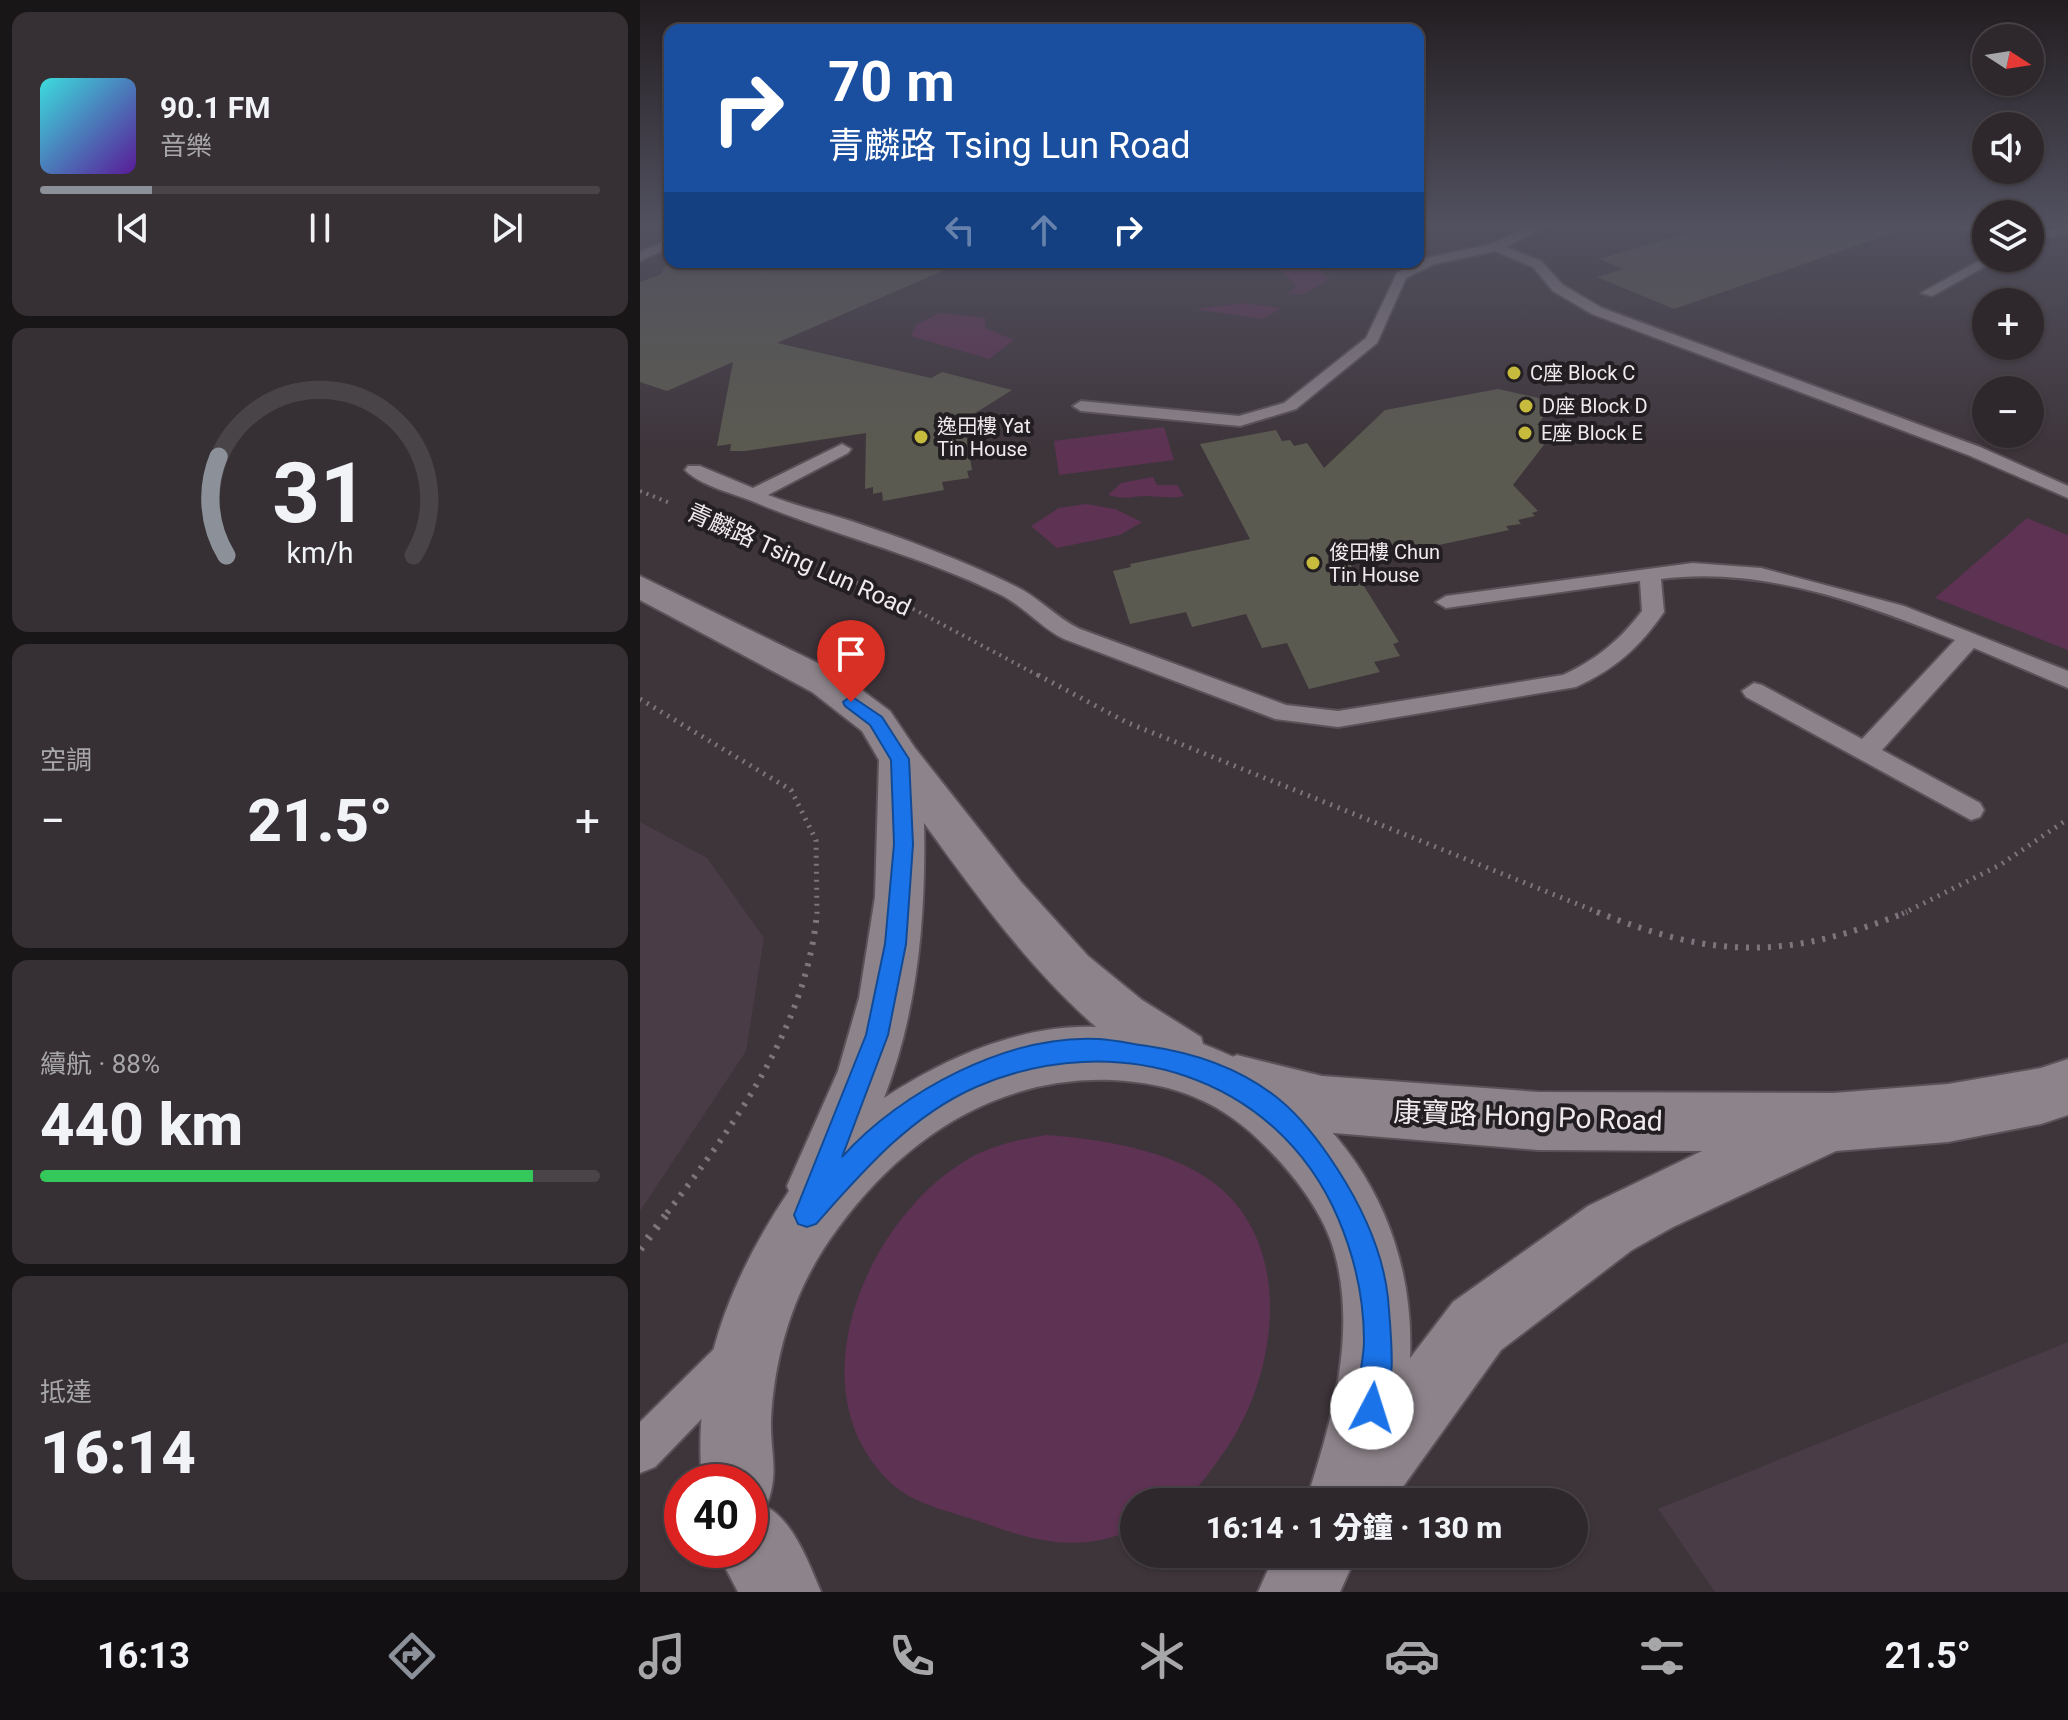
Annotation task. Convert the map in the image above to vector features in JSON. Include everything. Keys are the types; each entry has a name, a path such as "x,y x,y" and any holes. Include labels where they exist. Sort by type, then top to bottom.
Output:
{"street":[{"path":"640,586 826,683 876,721 900,759 1004,896 1070,972 1123,1017 1272,1109 1313,1153 1346,1205 1371,1266 1378,1341 1372,1408 1348,1488"},
{"path":"736,1464 733,1449 745,1346 771,1279 807,1215 877,1035 896,944 904,844 900,759"},
{"path":"807,1215 864,1151 917,1108 969,1079 1035,1056 1098,1050 1210,1072"},
{"name":"康寶路 Hong Po Road","path":"1210,1072 1322,1104 1415,1114 1538,1121 1833,1122 1948,1113 2041,1096 2068,1087"},
{"name":"康寶路 Hong Po Road","path":"1355,1488 1477,1326 1610,1228 1651,1205 1833,1122"},
{"path":"768,1568 782,1592"},
{"path":"1297,1592 1310,1568"}],"lane":[{"path":"1081,406 1240,421 1290,406 1372,340 1390,300"},
{"path":"1579,300 1597,311 1974,451 2068,493"},
{"path":"754,495 842,449"},
{"path":"694,470 799,514 843,525 1004,588 1031,602 1058,627 1072,634 1283,713 1316,719 1362,717 1535,689 1585,675 1628,645 1653,612 1650,574"},
{"path":"1446,602 1714,568 1776,576 1969,639 2068,680"},
{"path":"1865,752 1969,639"},
{"path":"1754,691 1971,810"},
{"path":"640,1452 745,1346"}],"path":[{"name":"青麟路 Tsing Lun Road","path":"640,491 674,505"},
{"name":"青麟路 Tsing Lun Road","path":"789,553 902,603 1126,722 1626,923 1718,947 1780,948 1844,935 1979,880 2068,819"},
{"path":"640,699 791,790 816,840 817,914 808,973 782,1039 717,1147 640,1249"}],"shaded area":[{"path":"1244,303 1282,308 1262,319 1195,309"},
{"path":"940,313 985,318 985,328 1014,340 989,359 911,336 917,324"},
{"path":"1164,427 1174,460 1059,475 1054,441"},
{"path":"1153,477 1157,485 1177,485 1184,496 1123,498 1108,495 1121,483"},
{"path":"1086,504 1115,509 1142,522 1120,535 1057,548 1031,526 1059,508"},
{"path":"2027,518 2068,535 2068,650 1935,598"},
{"path":"640,822 707,858 764,938 746,1051 640,1211"},
{"path":"1046,1135 1089,1139 1155,1154 1196,1171 1214,1183 1241,1210 1259,1243 1268,1279 1270,1318 1265,1356 1239,1429 1196,1488 1120,1488 1120,1534 1096,1541 1060,1542 1025,1536 937,1508 902,1492 862,1446 847,1403 845,1357 854,1310 872,1265 898,1224 929,1188 965,1161 1014,1141"},
{"path":"2068,1342 2068,1592 1715,1592 1658,1509"}],"building":[{"path":"640,300 875,300 777,343 931,378 942,372 1012,390 964,420 972,470 967,471 969,478 942,482 944,490 883,501 882,492 873,494 873,487 865,489 866,433 745,451 730,451 731,444 717,446 733,362 667,391 640,382"},
{"path":"1653,300 1699,300 1674,309"},
{"path":"1498,389 1556,402 1537,425 1556,429 1513,485 1538,511 1532,513 1535,516 1518,520 1521,524 1506,526 1509,530 1350,564 1399,642 1393,644 1400,656 1374,662 1380,672 1309,689 1287,643 1262,648 1246,614 1192,627 1186,612 1130,624 1113,571 1131,567 1130,564 1250,539 1200,444 1276,430 1282,441 1290,440 1294,446 1307,443 1324,468 1385,410"}],"place":[{"name":"C座 Block C","path":"1514,373"},
{"name":"D座 Block D","path":"1526,406"},
{"name":"E座 Block E","path":"1525,433"},
{"name":"逸田樓 Yat Tin House","path":"921,437"},
{"name":"俊田樓 Chun Tin House","path":"1313,563"}],"route":[{"path":"851,702 876,721 900,759 904,844 896,944 877,1035 807,1215 864,1151 917,1108 969,1079 1035,1056 1098,1050 1193,1064 1227,1079 1272,1109 1313,1153 1346,1205 1371,1266 1378,1341 1372,1408"}]}
